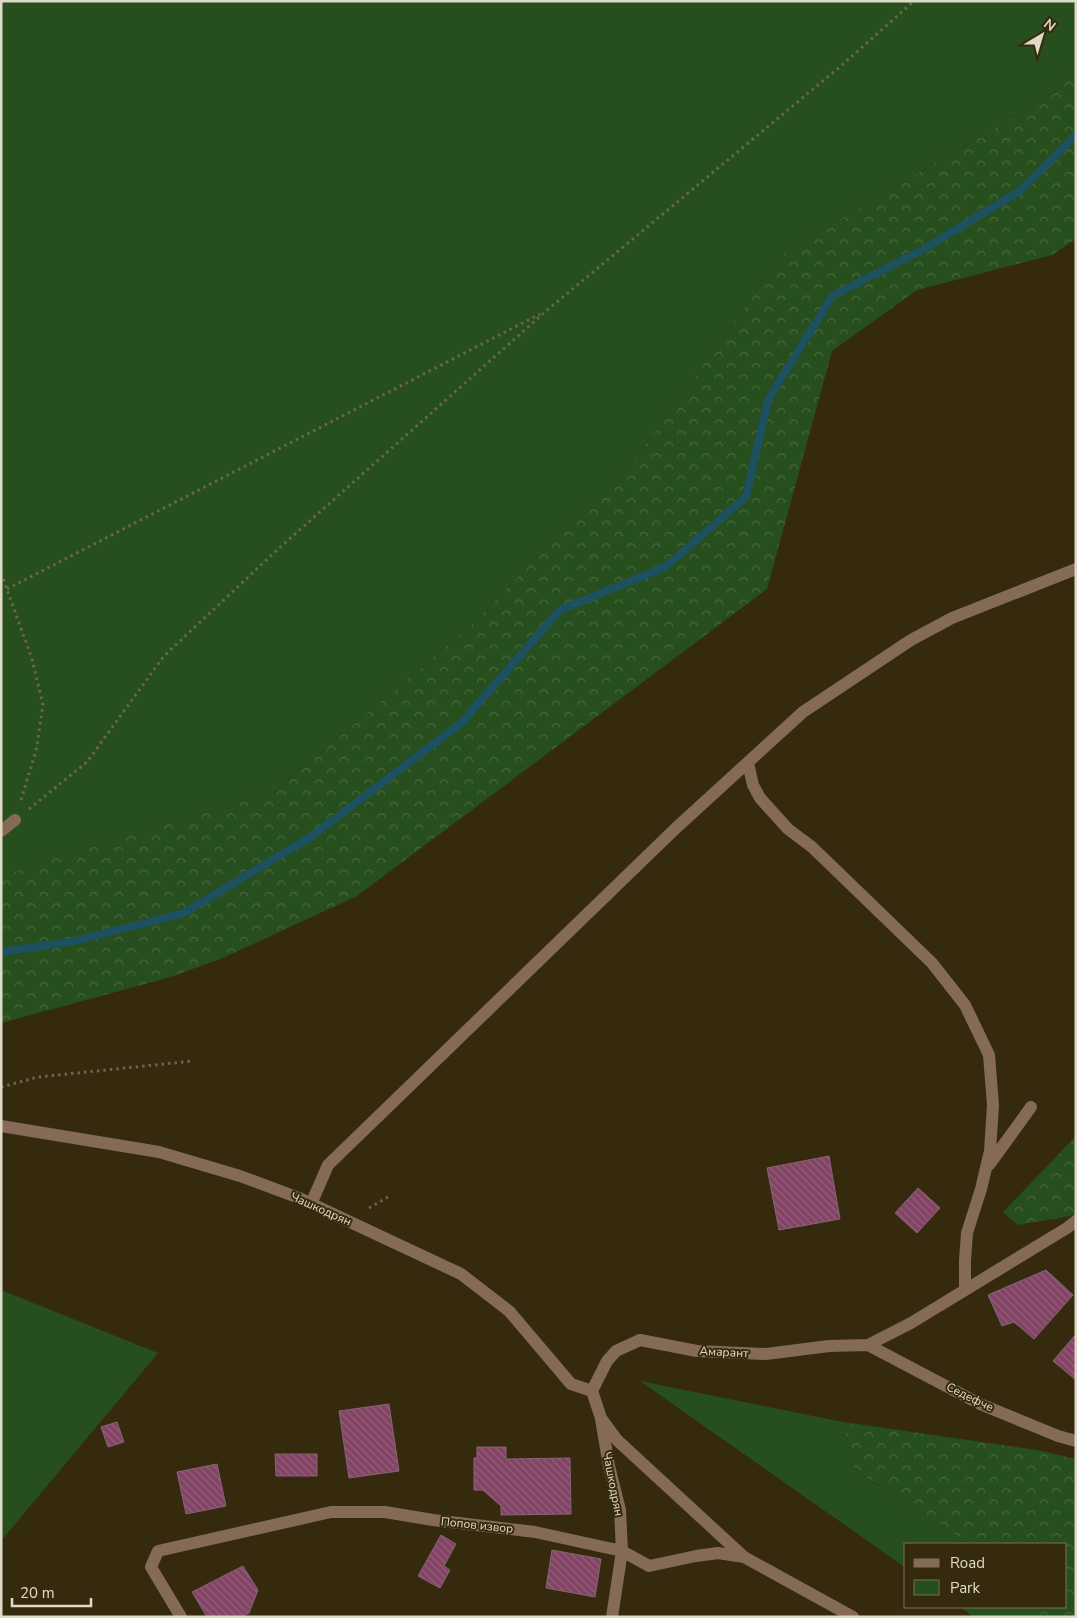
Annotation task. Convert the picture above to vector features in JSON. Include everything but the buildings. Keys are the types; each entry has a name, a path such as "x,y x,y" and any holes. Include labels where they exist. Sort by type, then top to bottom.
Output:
{"street":[{"path":"311,1204 328,1165 676,828 803,712 911,640 952,618 1076,569"},
{"path":"748,763 753,784 760,798 788,829 812,847 932,963 965,1005 989,1055 993,1105 990,1151 967,1233 965,1290"},
{"path":"1,831 15,820"},
{"path":"986,1170 1031,1107"},
{"name":"Чашкодрян","path":"1,1126 159,1152 240,1176 311,1204 461,1274 509,1311 571,1384 592,1390"},
{"name":"Амарант","path":"592,1390 606,1361 616,1351 640,1340 697,1351 766,1354 828,1346 868,1345 911,1323 1076,1221"},
{"name":"Седефче","path":"868,1345 980,1404 1058,1436 1076,1441"},
{"path":"592,1390 600,1418 617,1440 744,1557"},
{"name":"Чашкодрян","path":"600,1418 620,1510 622,1552 612,1617"},
{"name":"Попов извор","path":"180,1617 151,1567 158,1552 331,1512 385,1512 433,1520 535,1532 622,1552 649,1566 718,1553 744,1557 853,1617"}],"path":[{"path":"15,820 87,762 164,656 277,550 545,312 842,65 914,1"},
{"path":"7,590 545,312"},
{"path":"1,573 32,659 43,705 36,752 15,820"},
{"path":"1,1087 38,1077 193,1061"}],"green space":[{"path":"1,1 1076,1 1076,67 1063,87 784,253 642,449 475,621 274,793 79,850 1,876"},
{"path":"1076,67 1076,239 1052,255 917,290 832,351 767,589 357,896 225,957 171,977 1,1023 1,876 79,850 274,793 475,621 642,449 784,253 1063,87"},
{"path":"1076,1136 1076,1215 1018,1225 1003,1212"},
{"path":"1,1290 158,1353 1,1541"},
{"path":"640,1381 843,1422 855,1470 968,1543 904,1543 904,1567"},
{"path":"843,1422 1037,1450 1076,1459 1076,1617 1039,1617 1032,1608 1067,1608 1067,1543 968,1543 855,1470"},
{"path":"961,1608 1032,1608 1039,1617 974,1617"}],"waterway":[{"path":"1,952 75,941 184,913 312,836 461,723 560,610 665,567 746,497 768,400 832,296 924,249 1021,190 1076,135"}]}
